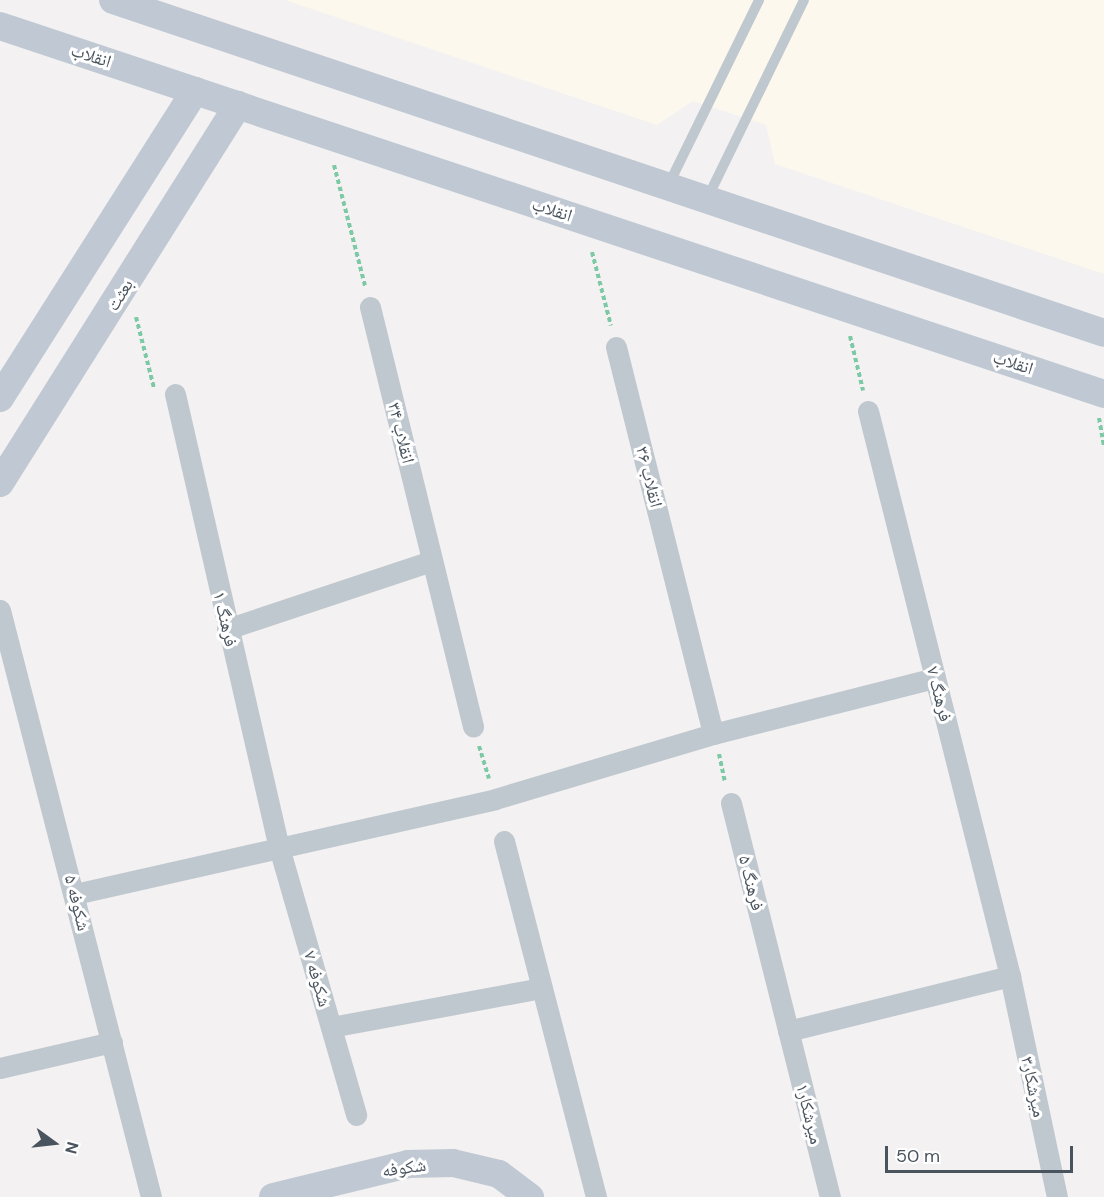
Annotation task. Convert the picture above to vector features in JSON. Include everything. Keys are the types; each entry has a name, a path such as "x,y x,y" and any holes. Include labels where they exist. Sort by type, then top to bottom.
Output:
{"main road":[{"path":"113,0 1104,333"},
{"name":"انقلاب","path":"0,26 238,105 328,138 584,220 1104,394"},
{"path":"0,399 195,91"},
{"name":"بعثت","path":"0,483 238,105"},
{"name":"شکوفه","path":"273,1197 408,1164 453,1163 499,1174 530,1197"}],"street":[{"name":"انقلاب ۳۴","path":"370,307 473,727"},
{"name":"انقلاب ۳۶","path":"616,348 713,734"},
{"name":"فرهنگ ۱","path":"175,394 278,844"},
{"name":"فرهنگ ۷","path":"868,411 1010,976"},
{"path":"227,629 432,561"},
{"name":"شکوفه ۵","path":"0,610 75,894 151,1197"},
{"path":"75,894 278,844 495,799 713,734 935,678"},
{"name":"فرهنگ ۵","path":"731,803 789,1031"},
{"path":"504,841 596,1197"},
{"name":"شکوفه ۷","path":"278,844 356,1115"},
{"path":"789,1031 1010,976"},
{"name":"میرشکار۳","path":"1010,976 1057,1197"},
{"path":"331,1027 542,988"},
{"name":"میرشکار۱","path":"789,1031 830,1197"},
{"path":"0,1068 112,1042"}],"lane":[{"path":"668,186 759,0"},
{"path":"707,199 804,0"}],"path":[{"path":"328,138 370,307"},
{"path":"584,220 616,348"},
{"path":"127,284 155,394 175,394"},
{"path":"842,307 868,411"},
{"path":"713,734 731,803"}],"shaded area":[{"path":"285,0 1104,0 1104,274 775,164 766,125 693,101 657,125"}]}
